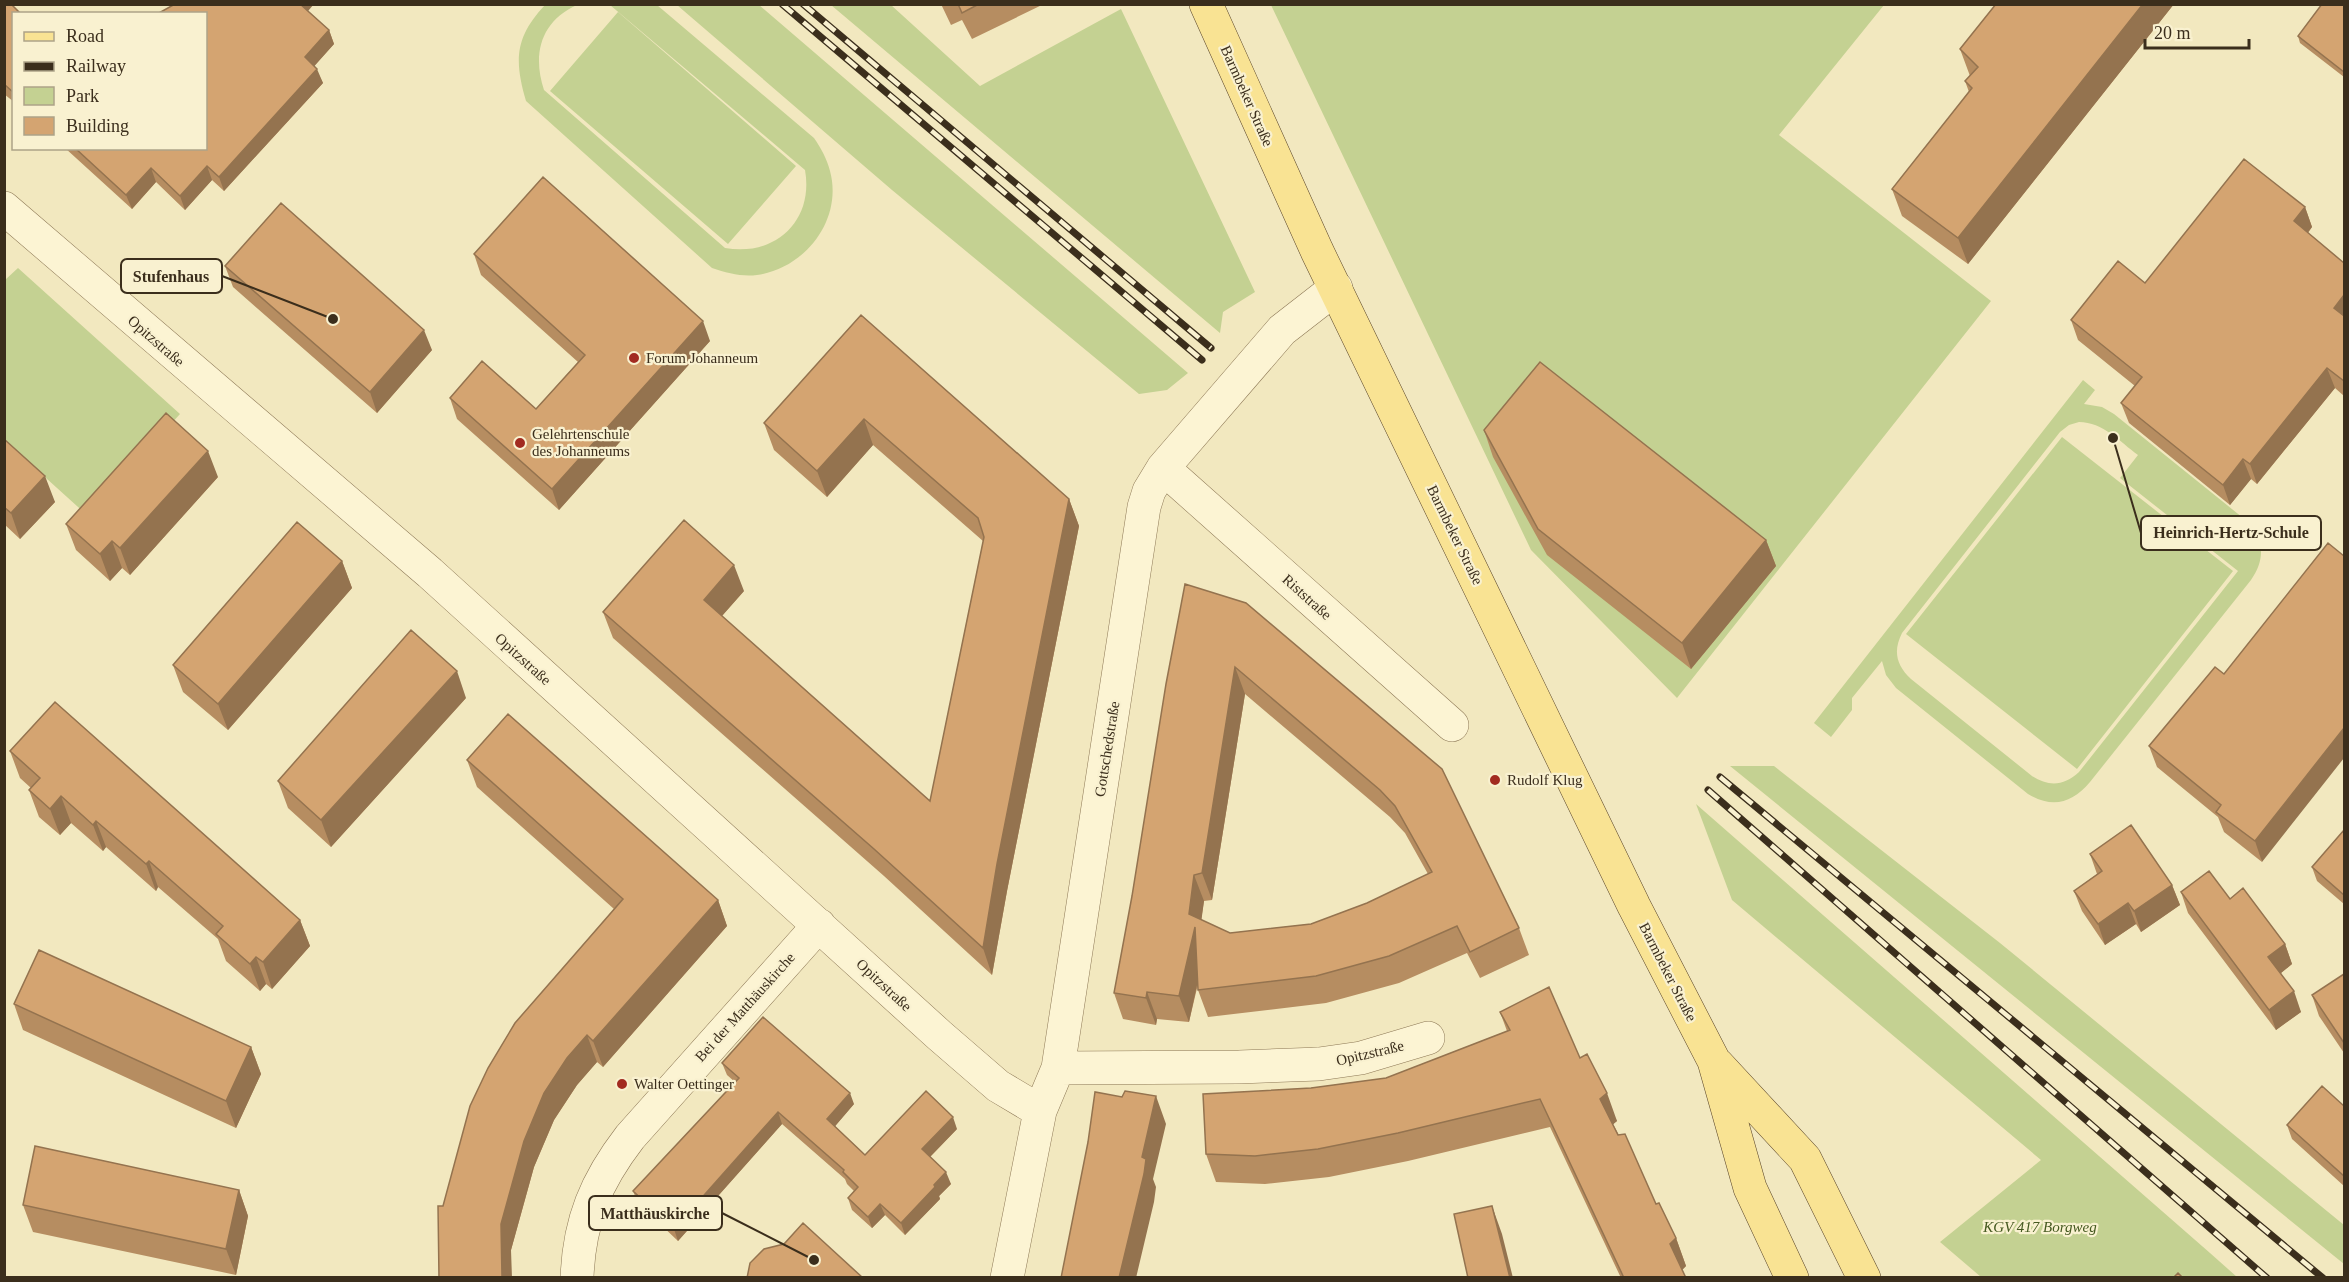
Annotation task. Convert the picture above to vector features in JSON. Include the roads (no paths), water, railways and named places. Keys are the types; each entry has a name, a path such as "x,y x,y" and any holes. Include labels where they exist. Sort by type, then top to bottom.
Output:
{"main road":[{"name":"Barmbeker Straße","path":"1206,4 1336,288 1634,906 1714,1061 1750,1188 1792,1278"},
{"name":"Barmbeker Straße","path":"1714,1061 1805,1159 1864,1278"}],"street":[{"name":"Opitzstraße","path":"10,225 430,573 998,1086 1040,1110"},
{"name":"Gottschedstraße","path":"1007,1278 1040,1110 1058,1068 1144,507 1149,491 1163,468 1282,330 1336,288"},
{"name":"Riststraße","path":"1163,468 1452,724"},
{"name":"Bei der Matthäuskirche","path":"577,1278 584,1221 596,1189 612,1161 630,1137 819,924"},
{"name":"Opitzstraße","path":"1058,1068 1319,1064 1362,1058 1428,1038"}],"railway":[{"path":"782,4 1202,360"},
{"path":"803,4 1211,348"},
{"path":"1720,777 2323,1278"},
{"path":"1708,790 2267,1278"}],"place":[{"name":"Stufenhaus","path":"333,319"},
{"name":"Forum Johanneum","path":"634,358"},
{"name":"Heinrich-Hertz-Schule","path":"2113,438"},
{"name":"Gelehrtenschule des Johanneums","path":"520,443"},
{"name":"Rudolf Klug","path":"1495,780"},
{"name":"Walter Oettinger","path":"622,1084"},
{"name":"Matthäuskirche","path":"814,1260"}],"park label":[{"name":"KGV 417 Borgweg","path":"2040,1227"}]}
